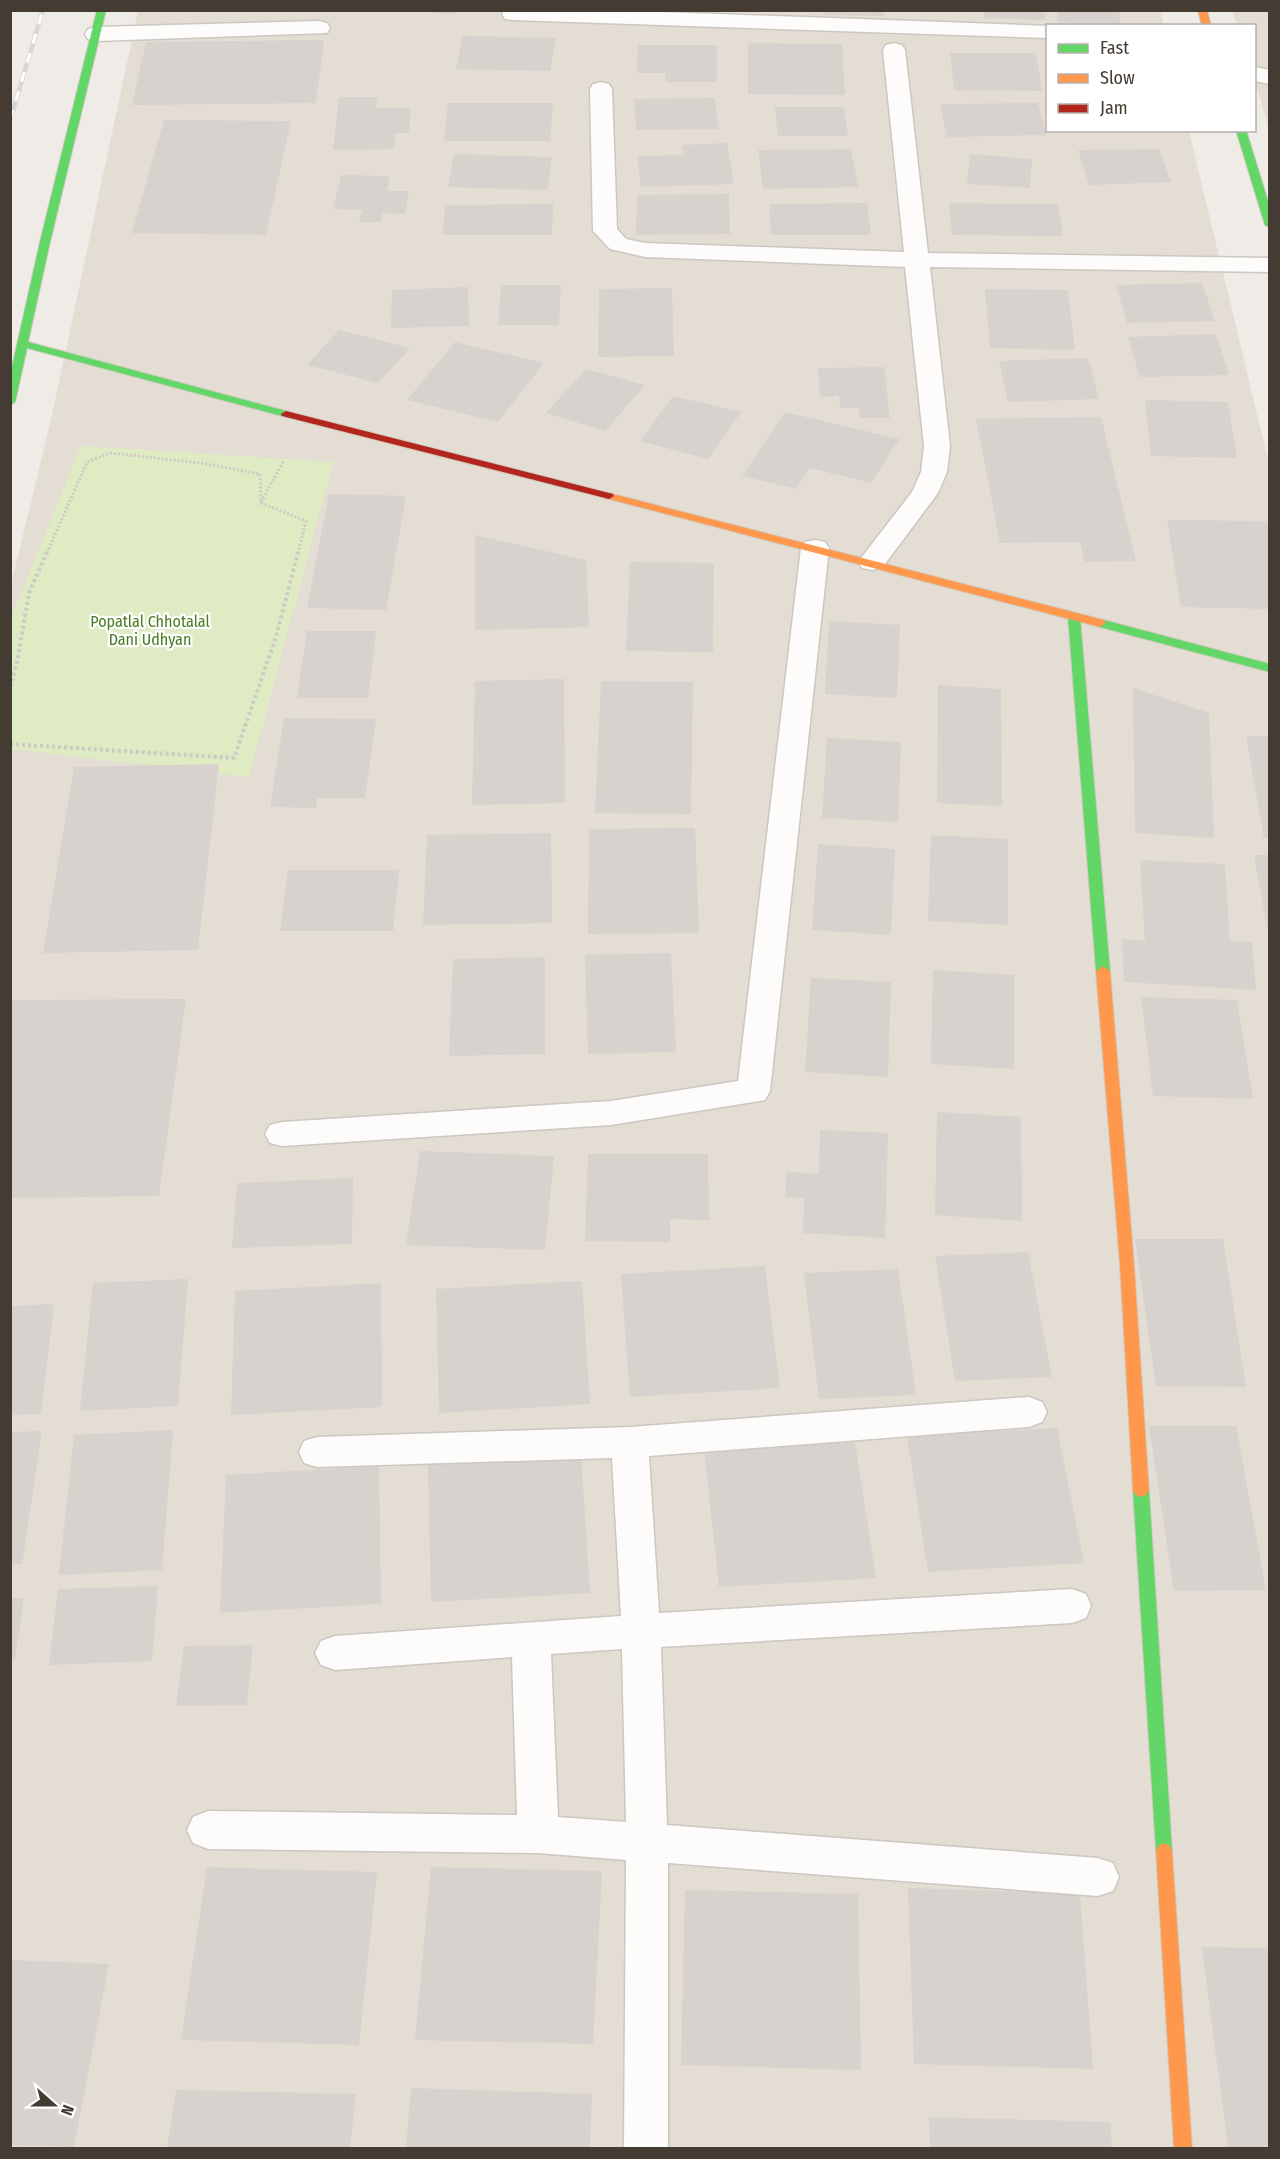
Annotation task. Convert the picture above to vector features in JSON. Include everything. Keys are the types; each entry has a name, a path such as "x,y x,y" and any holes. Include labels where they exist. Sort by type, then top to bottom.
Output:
{"street":[{"path":"10,402 45,242 102,10"},
{"path":"513,14 932,19 1046,31"},
{"path":"96,34 319,28"},
{"path":"872,562 925,493 934,472 937,447 894,50"},
{"path":"601,89 605,231 618,244 645,250 916,260 1269,265"},
{"path":"1242,132 1269,225"},
{"path":"23,344 159,382 872,562 1269,668"},
{"path":"282,1134 610,1113 753,1091 815,548"},
{"path":"1074,617 1127,1265 1183,2148"},
{"path":"317,1452 630,1442 1029,1412"},
{"path":"630,1442 641,1631 647,1842 646,2148"},
{"path":"335,1653 641,1631 1072,1606"},
{"path":"531,1639 538,1834"},
{"path":"208,1830 538,1834 1098,1877"}],"path":[{"path":"10,687 17,663 29,593 87,462 110,453 201,463 260,474 261,503"},
{"path":"261,503 284,460"},
{"path":"10,744 234,758 276,637 306,521 261,503"}],"shaded area":[{"path":"138,11 1160,11 1164,24 1046,24 1046,132 1189,132 1269,464 1269,2148 11,2148 11,585 52,415"},
{"path":"1232,11 1269,11 1269,129 1256,84 1256,24 1237,24"}],"green space":[{"name":"Popatlal Chhotalal Dani Udhyan","path":"81,446 333,462 249,777 11,749 11,618"}],"building":[{"path":"424,10 455,10 454,14 424,12"},
{"path":"823,10 884,10 884,16 823,15"},
{"path":"983,10 1044,10 1045,20 984,18"},
{"path":"1057,10 1119,10 1120,24 1058,22"},
{"path":"463,36 556,38 550,71 456,69"},
{"path":"324,40 316,103 132,105 146,42"},
{"path":"748,43 842,44 845,95 748,94"},
{"path":"638,45 717,45 717,82 666,82 665,73 637,73"},
{"path":"950,53 1036,53 1042,91 954,90"},
{"path":"339,97 377,97 376,108 411,108 409,133 395,133 394,149 333,150"},
{"path":"715,98 718,129 636,130 634,99"},
{"path":"448,103 553,103 550,141 444,141"},
{"path":"1038,103 1046,135 947,137 940,104"},
{"path":"775,107 844,107 848,136 778,136"},
{"path":"164,120 291,121 266,235 132,233"},
{"path":"727,143 734,184 641,187 637,156 684,155 682,145"},
{"path":"851,149 858,187 763,189 758,150"},
{"path":"1159,149 1171,182 1089,185 1078,150"},
{"path":"454,154 552,157 547,190 448,187"},
{"path":"970,154 1032,159 1030,188 967,184"},
{"path":"341,175 390,176 387,191 409,191 405,214 383,213 380,222 359,222 362,210 333,209"},
{"path":"729,194 730,234 636,235 637,195"},
{"path":"867,203 871,235 771,235 769,204"},
{"path":"949,203 1058,204 1063,236 952,235"},
{"path":"553,204 552,235 443,235 445,205"},
{"path":"1202,283 1215,321 1127,323 1116,285"},
{"path":"501,285 561,285 559,325 498,325"},
{"path":"468,287 469,326 391,328 392,290"},
{"path":"672,288 674,356 598,357 599,289"},
{"path":"985,289 1068,290 1075,350 990,348"},
{"path":"339,330 410,348 378,383 307,365"},
{"path":"1216,334 1229,375 1140,377 1128,337"},
{"path":"455,342 544,363 498,422 407,400"},
{"path":"1088,358 1099,399 1008,402 999,361"},
{"path":"884,367 890,418 859,418 859,408 840,408 839,396 820,397 818,368"},
{"path":"586,369 645,385 605,431 546,413"},
{"path":"673,396 741,412 708,459 640,441"},
{"path":"1145,400 1228,402 1237,458 1151,456"},
{"path":"785,412 899,439 871,483 810,468 796,489 742,476"},
{"path":"1101,417 1136,561 1085,562 1080,542 1000,543 976,419"},
{"path":"329,494 406,496 386,610 307,608"},
{"path":"1167,520 1267,521 1270,534 1270,609 1181,607"},
{"path":"475,535 586,560 589,627 475,630"},
{"path":"630,562 714,563 713,652 626,651"},
{"path":"829,621 900,625 897,698 825,694"},
{"path":"307,631 376,631 368,698 297,698"},
{"path":"564,679 565,803 472,805 475,681"},
{"path":"601,681 693,682 691,814 595,813"},
{"path":"938,685 1001,689 1002,806 937,803"},
{"path":"1133,688 1209,713 1214,838 1135,833"},
{"path":"284,718 376,719 365,798 317,798 316,808 270,807"},
{"path":"1246,736 1270,736 1270,838 1264,838"},
{"path":"827,738 901,742 898,822 822,818"},
{"path":"219,764 198,950 43,953 74,767"},
{"path":"695,828 699,933 588,934 589,829"},
{"path":"551,833 552,923 423,925 427,835"},
{"path":"931,835 1008,839 1008,925 928,921"},
{"path":"818,844 895,849 891,935 812,930"},
{"path":"1254,855 1270,855 1270,933 1268,933"},
{"path":"1140,860 1225,864 1230,941 1252,942 1256,990 1124,982 1122,939 1145,941"},
{"path":"288,870 399,870 393,931 280,931"},
{"path":"671,953 676,1052 588,1054 585,955"},
{"path":"545,957 545,1054 449,1056 453,959"},
{"path":"933,970 1014,975 1014,1069 931,1064"},
{"path":"811,978 891,982 888,1077 805,1072"},
{"path":"1141,997 1237,1000 1253,1099 1153,1096"},
{"path":"186,999 159,1196 10,1198 10,1000"},
{"path":"937,1112 1021,1117 1022,1221 935,1215"},
{"path":"820,1130 888,1133 885,1238 803,1233 804,1198 785,1197 787,1172 819,1174"},
{"path":"420,1151 554,1156 545,1250 406,1245"},
{"path":"588,1154 708,1154 709,1220 670,1219 670,1242 585,1241"},
{"path":"353,1178 352,1244 232,1248 237,1183"},
{"path":"1135,1239 1223,1239 1246,1387 1156,1386"},
{"path":"1028,1252 1052,1377 955,1381 935,1256"},
{"path":"765,1266 780,1388 630,1397 621,1274"},
{"path":"898,1269 916,1395 819,1399 804,1273"},
{"path":"188,1279 178,1406 80,1411 93,1283"},
{"path":"582,1281 590,1404 439,1413 436,1289"},
{"path":"381,1283 382,1407 231,1415 235,1291"},
{"path":"54,1304 41,1414 10,1415 10,1306"},
{"path":"1149,1426 1236,1426 1266,1590 1174,1591"},
{"path":"1057,1428 1084,1563 928,1572 907,1436"},
{"path":"173,1430 162,1570 59,1575 74,1435"},
{"path":"42,1431 22,1564 10,1564 10,1432"},
{"path":"855,1442 876,1578 719,1587 704,1450"},
{"path":"581,1455 590,1593 431,1602 428,1464"},
{"path":"379,1466 381,1604 220,1613 226,1475"},
{"path":"158,1586 152,1661 49,1665 58,1589"},
{"path":"10,1598 24,1598 15,1660 10,1660"},
{"path":"253,1645 247,1705 176,1706 184,1646"},
{"path":"207,1867 377,1872 359,2045 181,2040"},
{"path":"431,1867 602,1871 593,2044 415,2040"},
{"path":"908,1888 1080,1894 1093,2069 914,2064"},
{"path":"685,1890 858,1894 861,2070 681,2065"},
{"path":"1202,1947 1270,1948 1270,2148 1228,2148"},
{"path":"10,1960 109,1964 74,2147 10,2145"},
{"path":"411,2088 592,2094 590,2148 406,2148"},
{"path":"176,2090 356,2094 350,2148 167,2148"},
{"path":"929,2117 1110,2122 1112,2148 930,2148"}],"railway":[{"path":"10,120 43,10"}],"traffic: fast":[{"path":"10,402 45,242 102,10"},
{"path":"1242,132 1270,225"},
{"path":"23,344 286,414"},
{"path":"1074,617 1103,971"},
{"path":"1100,623 1270,668"},
{"path":"1141,1491 1164,1851"}],"traffic: slow":[{"path":"1202,10 1206,24"},
{"path":"609,496 1100,623"},
{"path":"1103,971 1127,1265 1141,1491"},
{"path":"1164,1851 1183,2148"}],"traffic: jam":[{"path":"286,414 609,496"}]}
